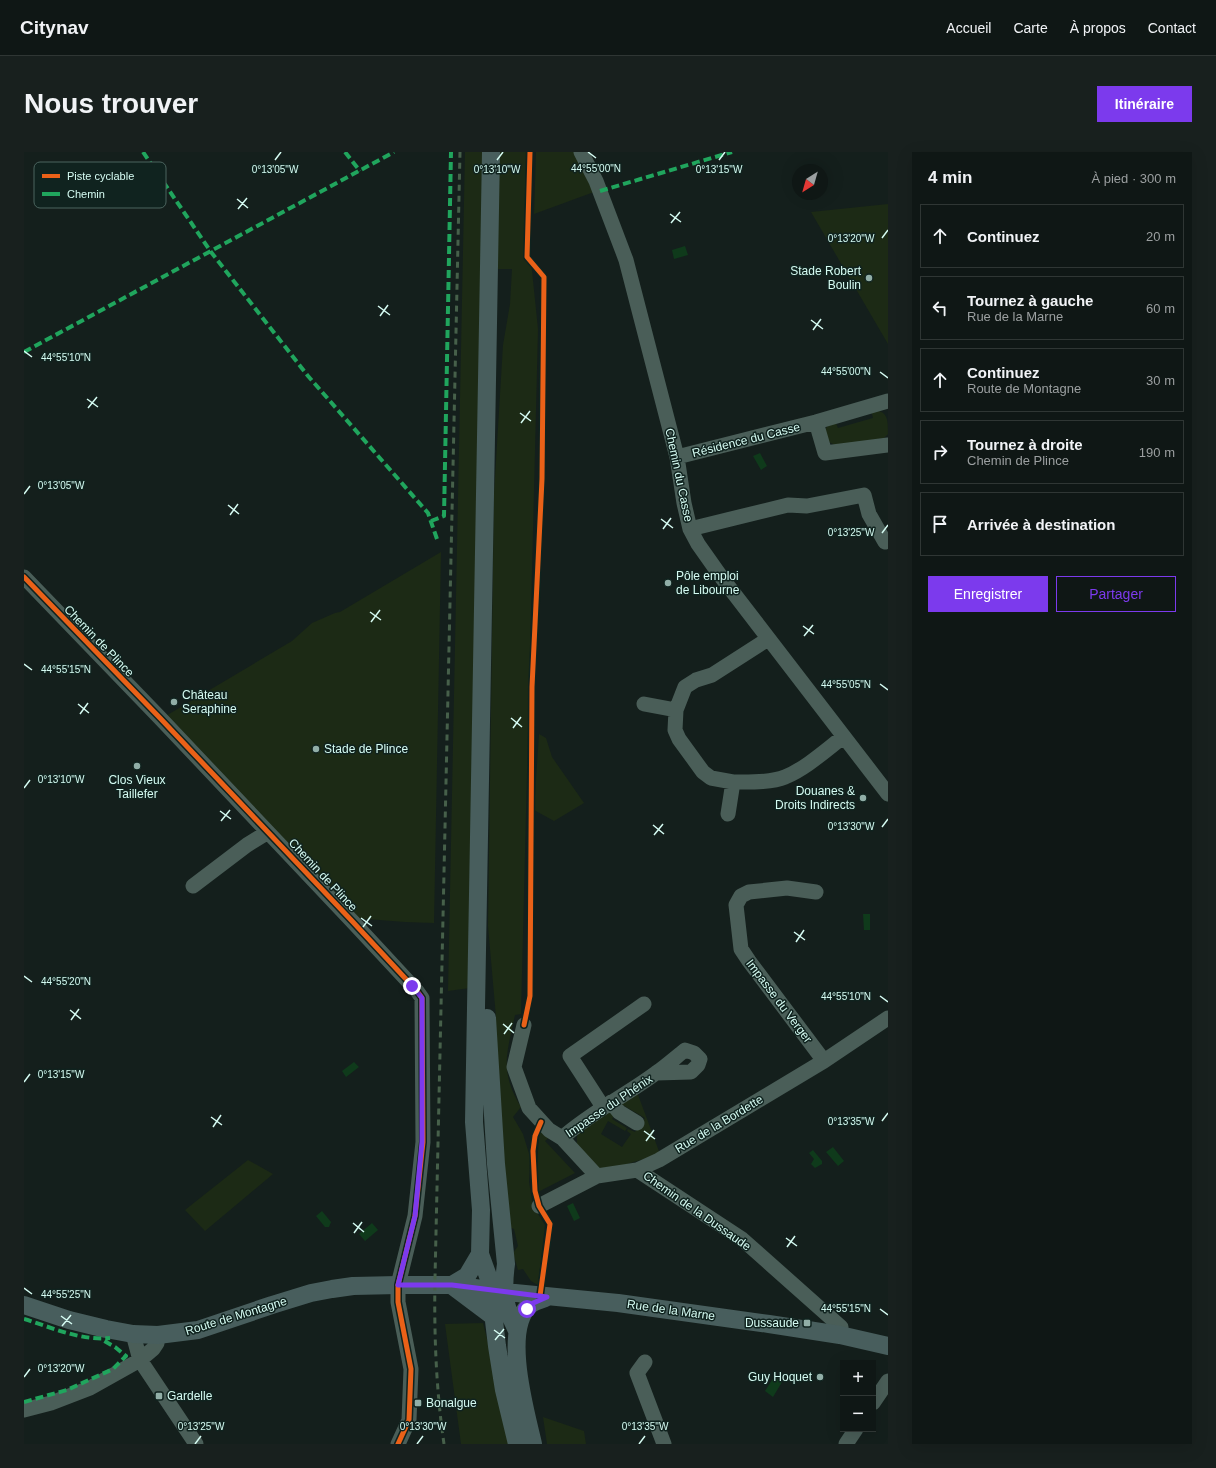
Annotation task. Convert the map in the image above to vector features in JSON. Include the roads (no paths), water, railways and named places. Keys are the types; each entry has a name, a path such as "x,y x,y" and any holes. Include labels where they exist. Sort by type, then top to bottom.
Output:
{"main road":[{"path":"491,152 474,1122 481,1210 480,1254 507,1306 517,1331 518,1377"},
{"path":"479,876 490,1087 506,1264 504,1279 498,1291 494,1317 504,1390 517,1444"},
{"path":"481,1210 491,1230 498,1291 533,1444"},
{"path":"480,1254 467,1276 452,1285 494,1317"},
{"path":"506,1264 540,1296 525,1311 517,1331"},
{"name":"Route de Montagne","path":"24,1305 69,1320 106,1329 133,1334 158,1335 198,1330 311,1293 353,1286 452,1285"},
{"name":"Rue de la Marne","path":"452,1285 540,1296 618,1303 840,1335 888,1346"}],"street":[{"name":"Chemin du Casse","path":"581,152 596,182 626,260 677,457 684,503 690,529 702,550 768,639 888,794"},
{"name":"Résidence du Casse","path":"677,457 816,422 888,401"},
{"name":"Résidence du Casse","path":"816,422 825,453 888,445"},
{"path":"690,529 788,505 807,506 864,495 869,514 885,542"},
{"name":"Chemin de Plince","path":"24,577 385,954 417,991 422,993 422,1142 415,1216 398,1285 398,1302 411,1369 409,1420 398,1444"},
{"path":"768,639 712,675 696,680 685,687 676,710 675,730 679,739 703,772 711,778 733,782 764,781 784,778 802,767 843,737"},
{"path":"644,704 676,710"},
{"path":"728,814 733,782"},
{"path":"193,886 247,845 268,832"},
{"name":"Impasse du Verger","path":"816,892 787,888 749,892 741,896 736,905 741,948 749,961 824,1060"},
{"path":"637,1123 607,1105 570,1056 644,1004"},
{"name":"Rue de la Bordette","path":"539,1206 597,1176 637,1170 659,1160 824,1060 888,1018"},
{"path":"524,1025 514,1067 529,1108 549,1130 562,1138 597,1176"},
{"name":"Impasse du Phénix","path":"562,1138 607,1105 656,1073"},
{"name":"Chemin de la Dussaude","path":"637,1170 742,1239 841,1327 840,1335"},
{"path":"133,1334 140,1360 196,1444"},
{"path":"24,1410 51,1403 90,1388 140,1360 153,1349 157,1343 158,1335"},
{"path":"645,1362 637,1373 664,1444"},
{"path":"876,1399 888,1381"},
{"path":"846,1444 854,1432"}],"railway":[{"path":"444,1444 436,1361 435,1278 460,152"}],"place":[{"name":"Stade Robert Boulin","path":"869,278"},
{"name":"Pôle emploi de Libourne","path":"668,583"},
{"name":"Château Seraphine","path":"174,702"},
{"name":"Stade de Plince","path":"316,749"},
{"name":"Clos Vieux Taillefer","path":"137,766"},
{"name":"Douanes & Droits Indirects","path":"863,798"},
{"name":"Dussaude","path":"807,1323"},
{"name":"Guy Hoquet","path":"820,1377"},
{"name":"Gardelle","path":"159,1396"},
{"name":"Bonalgue","path":"418,1403"}]}
